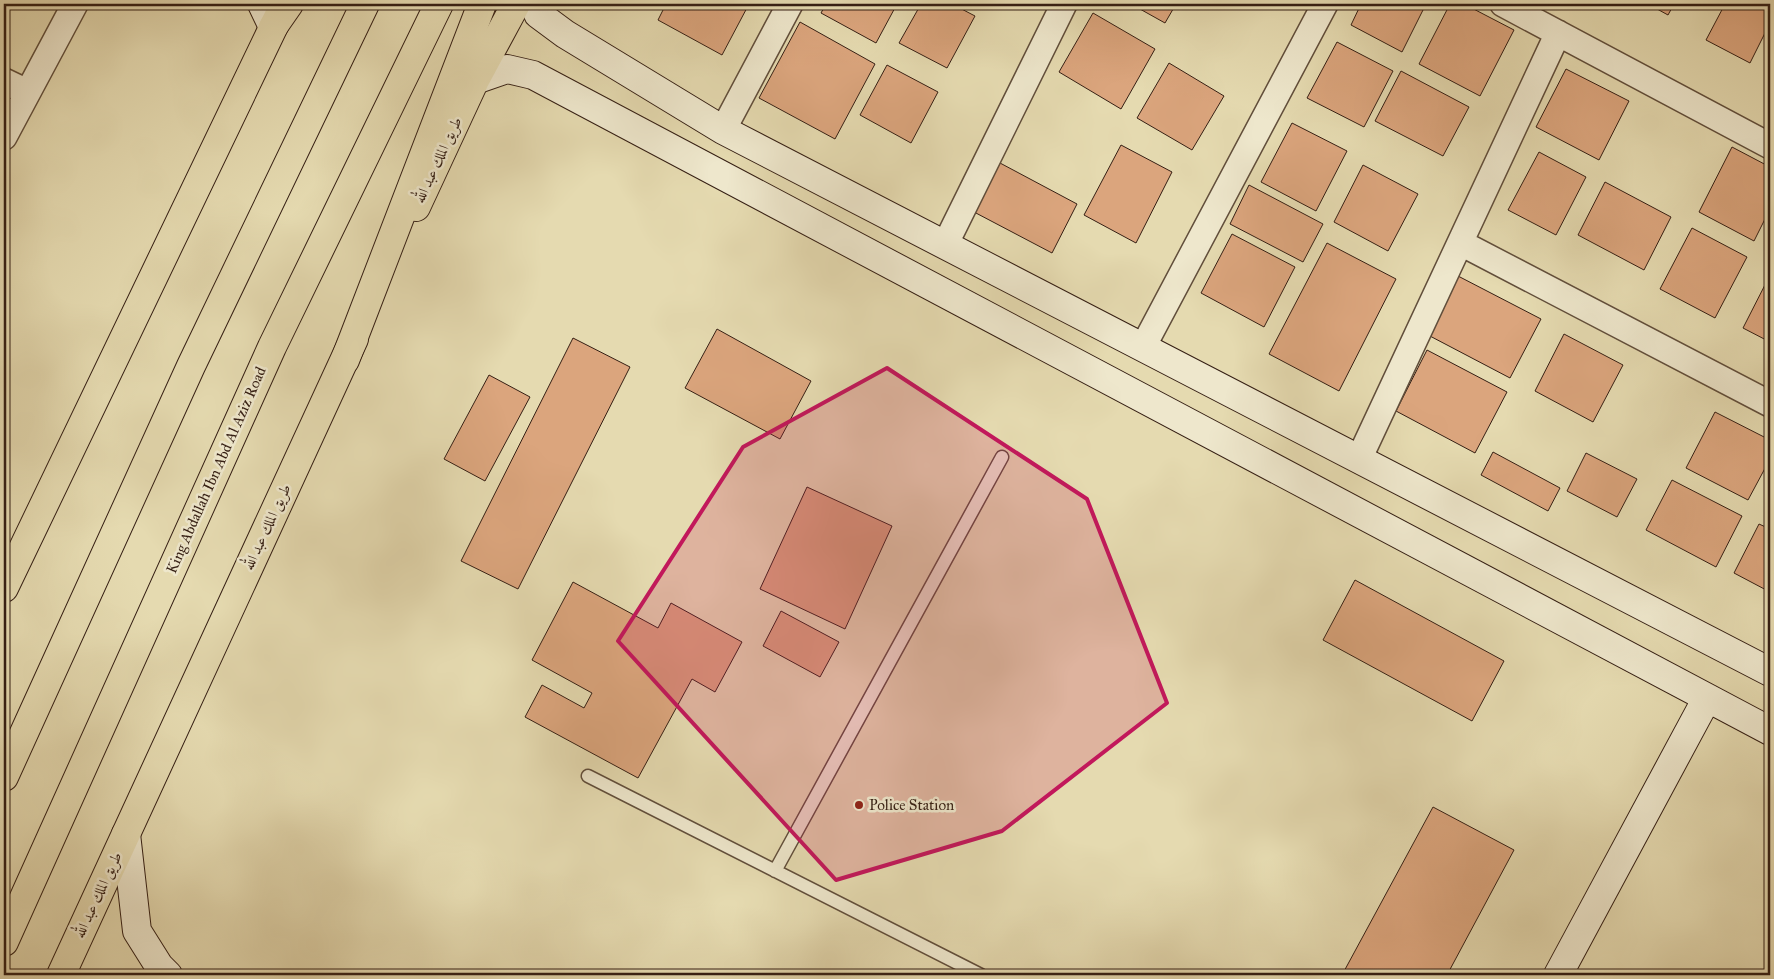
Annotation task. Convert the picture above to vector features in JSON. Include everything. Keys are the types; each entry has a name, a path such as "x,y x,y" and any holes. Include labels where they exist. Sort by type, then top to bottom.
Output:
{"main road":[{"path":"4,588 274,11 289,4"},
{"path":"4,777 191,366 365,4"},
{"name":"King Abdallah Ibn Abd Al Aziz Road","path":"4,942 272,348 438,4"},
{"path":"344,360 482,4"},
{"name":"طريق الملك عبد الله","path":"61,975 475,80 516,4"}],"street":[{"path":"4,137 75,4"},
{"path":"535,4 538,14 565,34 723,130 1770,672"},
{"path":"723,130 790,4"},
{"path":"945,245 1064,4"},
{"path":"1143,347 1325,4"},
{"path":"1503,4 1770,146"},
{"path":"1359,459 1558,33"},
{"path":"475,80 507,69 533,75 1770,731"},
{"path":"4,80 27,92"},
{"path":"1461,243 1770,404"},
{"path":"1558,975 1707,698"},
{"path":"126,834 137,931 159,966 168,975"}],"lane":[{"path":"775,871 1002,457"},
{"path":"588,776 980,975"}],"highlighted area":[{"path":"887,368 1087,499 1167,703 1002,831 836,880 618,641 743,447"}],"building":[{"path":"666,4 749,4 722,55 658,20"},
{"path":"826,4 897,4 876,43 821,13"},
{"path":"921,4 952,4 975,16 947,68 899,43"},
{"path":"1131,4 1176,4 1165,23"},
{"path":"1361,4 1426,4 1402,52 1351,25"},
{"path":"1450,4 1464,4 1514,30 1480,96 1419,64"},
{"path":"1648,4 1674,4 1668,15"},
{"path":"1725,4 1770,4 1770,23 1750,63 1706,40"},
{"path":"1093,13 1155,49 1121,109 1059,72"},
{"path":"800,22 875,64 835,139 759,98"},
{"path":"1337,42 1393,71 1364,127 1307,98"},
{"path":"1169,63 1224,96 1192,150 1137,118"},
{"path":"887,65 938,92 911,143 860,115"},
{"path":"1566,69 1629,101 1599,160 1536,127"},
{"path":"1401,71 1469,107 1443,156 1375,121"},
{"path":"1292,123 1347,151 1316,211 1261,182"},
{"path":"1121,145 1172,172 1136,243 1084,215"},
{"path":"1732,147 1770,167 1770,209 1754,241 1699,212"},
{"path":"1539,152 1586,177 1556,235 1508,210"},
{"path":"1000,163 1077,204 1052,253 974,212"},
{"path":"1363,165 1418,194 1388,251 1334,222"},
{"path":"1605,182 1671,217 1644,270 1578,235"},
{"path":"1249,185 1323,224 1303,262 1230,224"},
{"path":"1692,228 1747,257 1715,318 1660,289"},
{"path":"1232,234 1295,267 1264,327 1201,293"},
{"path":"1327,243 1396,279 1339,391 1269,354"},
{"path":"1770,275 1770,342 1743,328"},
{"path":"1458,276 1541,319 1510,378 1428,335"},
{"path":"717,329 811,381 780,439 685,388"},
{"path":"1564,334 1623,365 1593,422 1535,391"},
{"path":"573,338 630,367 518,589 461,561"},
{"path":"1427,350 1507,392 1475,453 1396,411"},
{"path":"489,375 530,397 485,481 444,459"},
{"path":"1715,412 1770,440 1770,459 1748,500 1686,468"},
{"path":"1493,452 1560,488 1548,511 1481,475"},
{"path":"1586,453 1637,479 1617,517 1567,491"},
{"path":"1672,480 1742,516 1716,567 1646,530"},
{"path":"807,487 892,526 845,629 760,589"},
{"path":"1759,524 1770,529 1770,592 1734,573"},
{"path":"1355,580 1504,661 1472,721 1323,640"},
{"path":"573,582 658,628 671,603 742,642 715,692 692,679 638,778 525,717 542,685 584,708 592,693 532,660"},
{"path":"781,611 839,642 820,677 763,646"},
{"path":"1433,807 1514,850 1447,975 1342,975"}],"place":[{"name":"Police Station","path":"859,805"}]}
